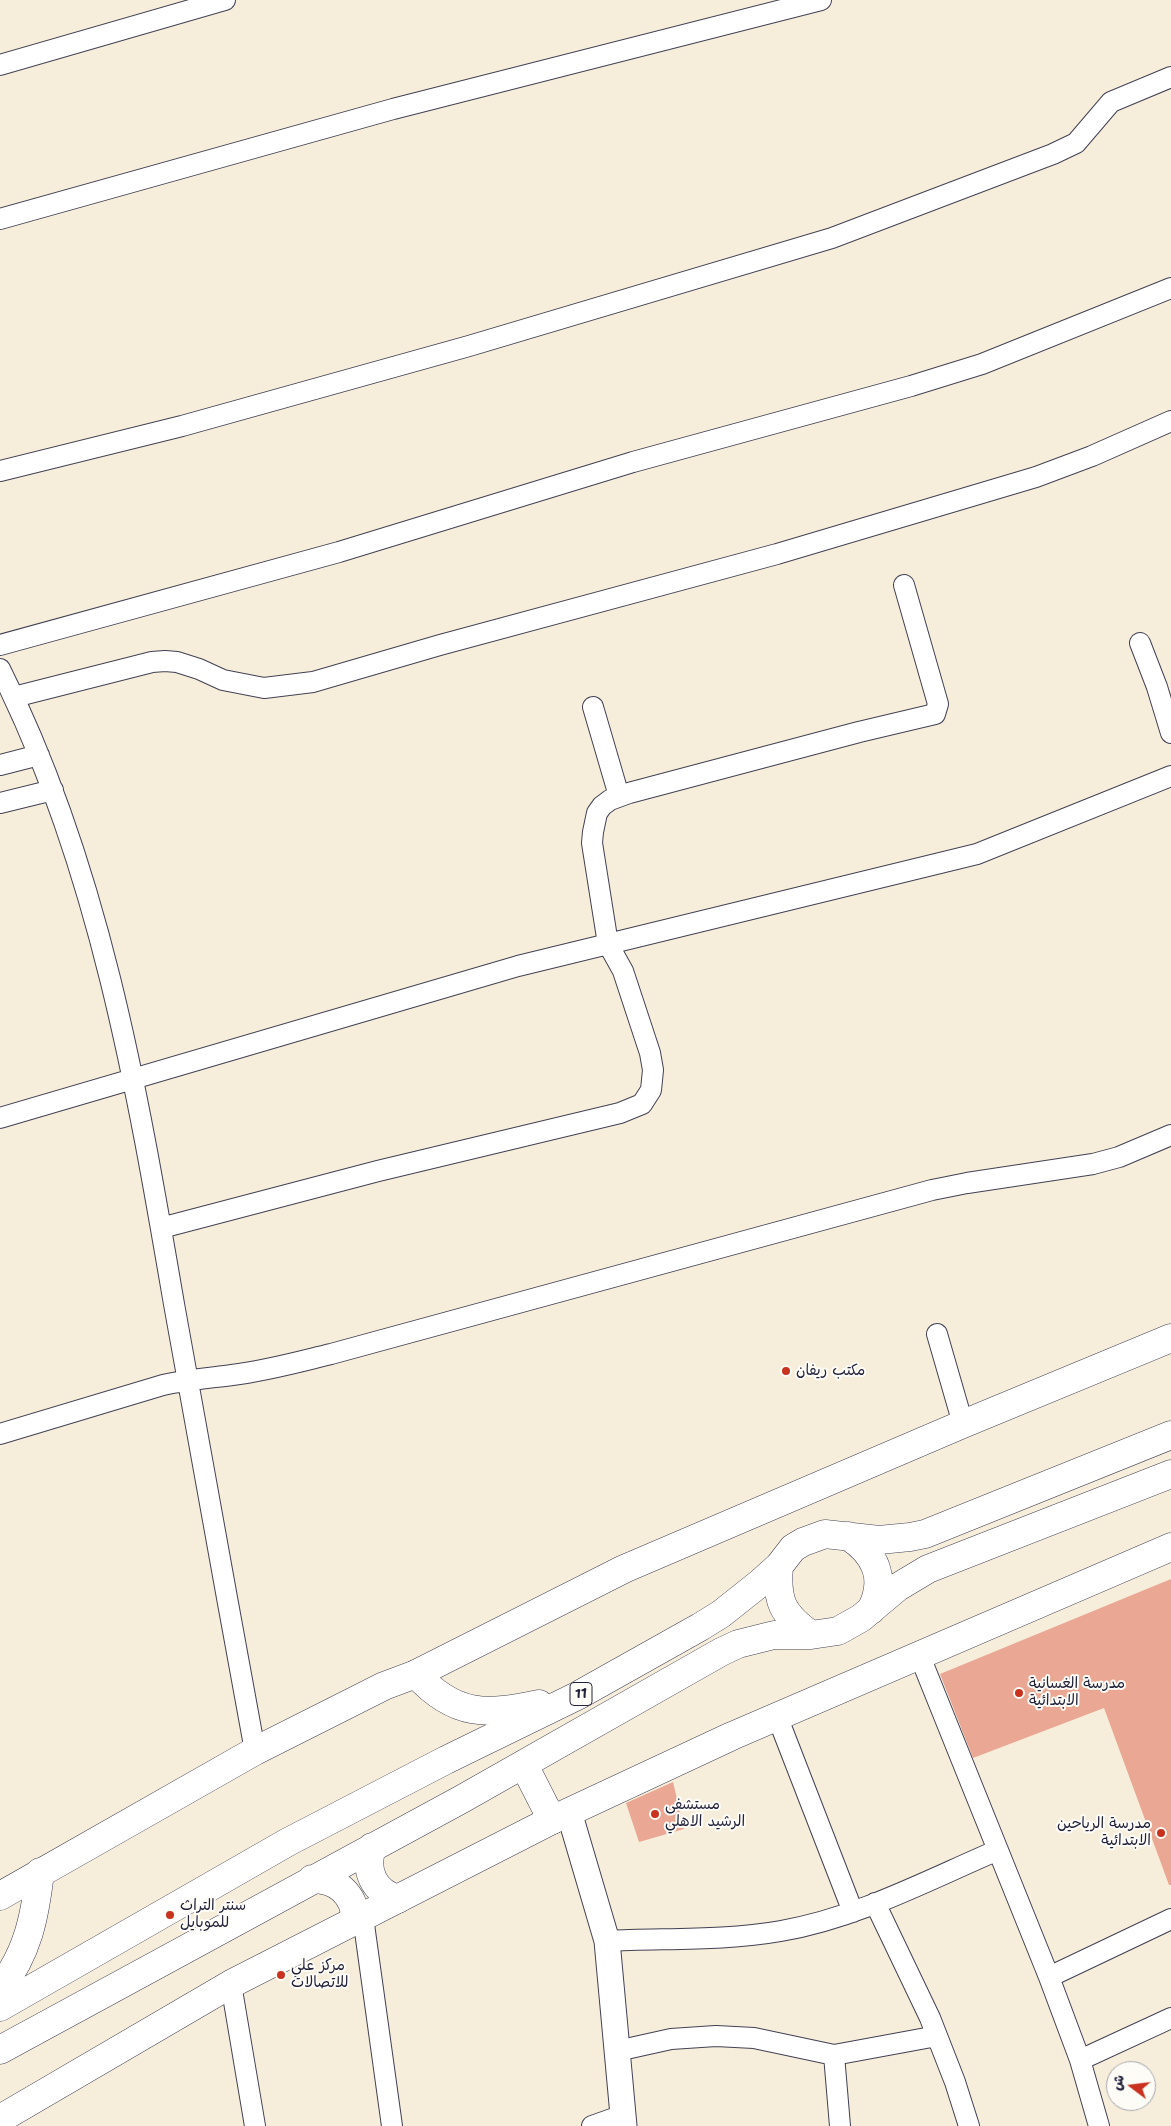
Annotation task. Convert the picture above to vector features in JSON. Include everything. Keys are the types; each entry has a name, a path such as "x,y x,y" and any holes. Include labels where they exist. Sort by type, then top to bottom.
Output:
{"main road":[{"path":"0,1896 255,1751 384,1686 416,1674 624,1569 963,1424 1171,1338"},
{"name":"11","path":"0,2008 288,1842 446,1760 577,1696 721,1614 778,1566 793,1548 814,1537 825,1534 879,1540 925,1534 1171,1435"},
{"name":"11","path":"0,2050 524,1764 738,1644 774,1635 811,1635 838,1631 856,1622 898,1587 928,1568 1171,1474"},
{"path":"848,1536 863,1546 874,1561 879,1579 878,1597 871,1610"},
{"path":"13,2118 231,1984 560,1816 777,1716 1171,1547"},
{"path":"778,1566 777,1586 782,1606 794,1623 811,1635"},
{"path":"416,1674 439,1695 466,1708 481,1711 512,1710 577,1696"},
{"path":"524,1764 560,1816"},
{"path":"372,1847 368,1864 372,1880 383,1892 398,1899"},
{"path":"0,1988 22,1954 31,1931 40,1872"},
{"path":"312,1879 331,1882 347,1893 360,1918"}],"street":[{"path":"0,64 225,0"},
{"path":"0,219 393,109 821,0"},
{"path":"0,471 182,426 469,346 832,238 1053,154 1076,143 1112,102 1171,77"},
{"path":"0,645 338,552 633,462 973,367 1171,288"},
{"path":"14,697 165,660 199,669 223,680 240,685 264,688 313,682 440,645 777,554 1036,477 1092,456 1171,421"},
{"path":"161,1228 378,1171 620,1113 642,1104 650,1090 653,1078 650,1053 623,970 608,944 592,843 592,832 597,813 602,806 620,796 849,734 935,714 938,704 904,585"},
{"path":"1140,642 1154,678 1171,733"},
{"path":"0,669 14,697 53,790 103,946 161,1228 255,1751"},
{"path":"593,707 620,796"},
{"path":"0,765 39,756"},
{"path":"0,1118 518,966 977,854 1171,776"},
{"path":"0,802 53,790"},
{"path":"0,1434 163,1385 188,1379 232,1375 304,1361 932,1190 1119,1158 1171,1136"},
{"path":"937,1334 963,1424"},
{"path":"919,1654 1049,1977 1080,2060 1099,2126"},
{"path":"777,1716 853,1912"},
{"path":"560,1816 607,1941 624,2121 592,2126"},
{"path":"607,1941 752,1935 783,1930 853,1912 998,1850"},
{"path":"875,1903 937,2036 969,2126"},
{"path":"360,1918 392,2126"},
{"path":"1049,1977 1171,1919"},
{"path":"231,1984 255,2126"},
{"path":"1080,2060 1171,2018"},
{"path":"617,2051 671,2039 716,2036 754,2038 834,2055 937,2036"},
{"path":"834,2055 840,2126"}],"building":[{"path":"1171,1579 1171,1885 1169,1885 1104,1708 973,1758 940,1674"},
{"name":"مستشفى الرشيد الاهلي","path":"673,1782 684,1829 639,1842 626,1803"}],"place":[{"name":"مكتب ريفان","path":"786,1371"},
{"name":"مدرسة الغسانية الابتدائية","path":"1019,1693"},
{"name":"مستشفى الرشيد الاهلي","path":"655,1814"},
{"name":"مدرسة الرياحين الابتدائية","path":"1161,1833"},
{"name":"سنتر التراث للموبايل","path":"170,1915"},
{"name":"مركز علي للاتصالات","path":"281,1975"}]}
